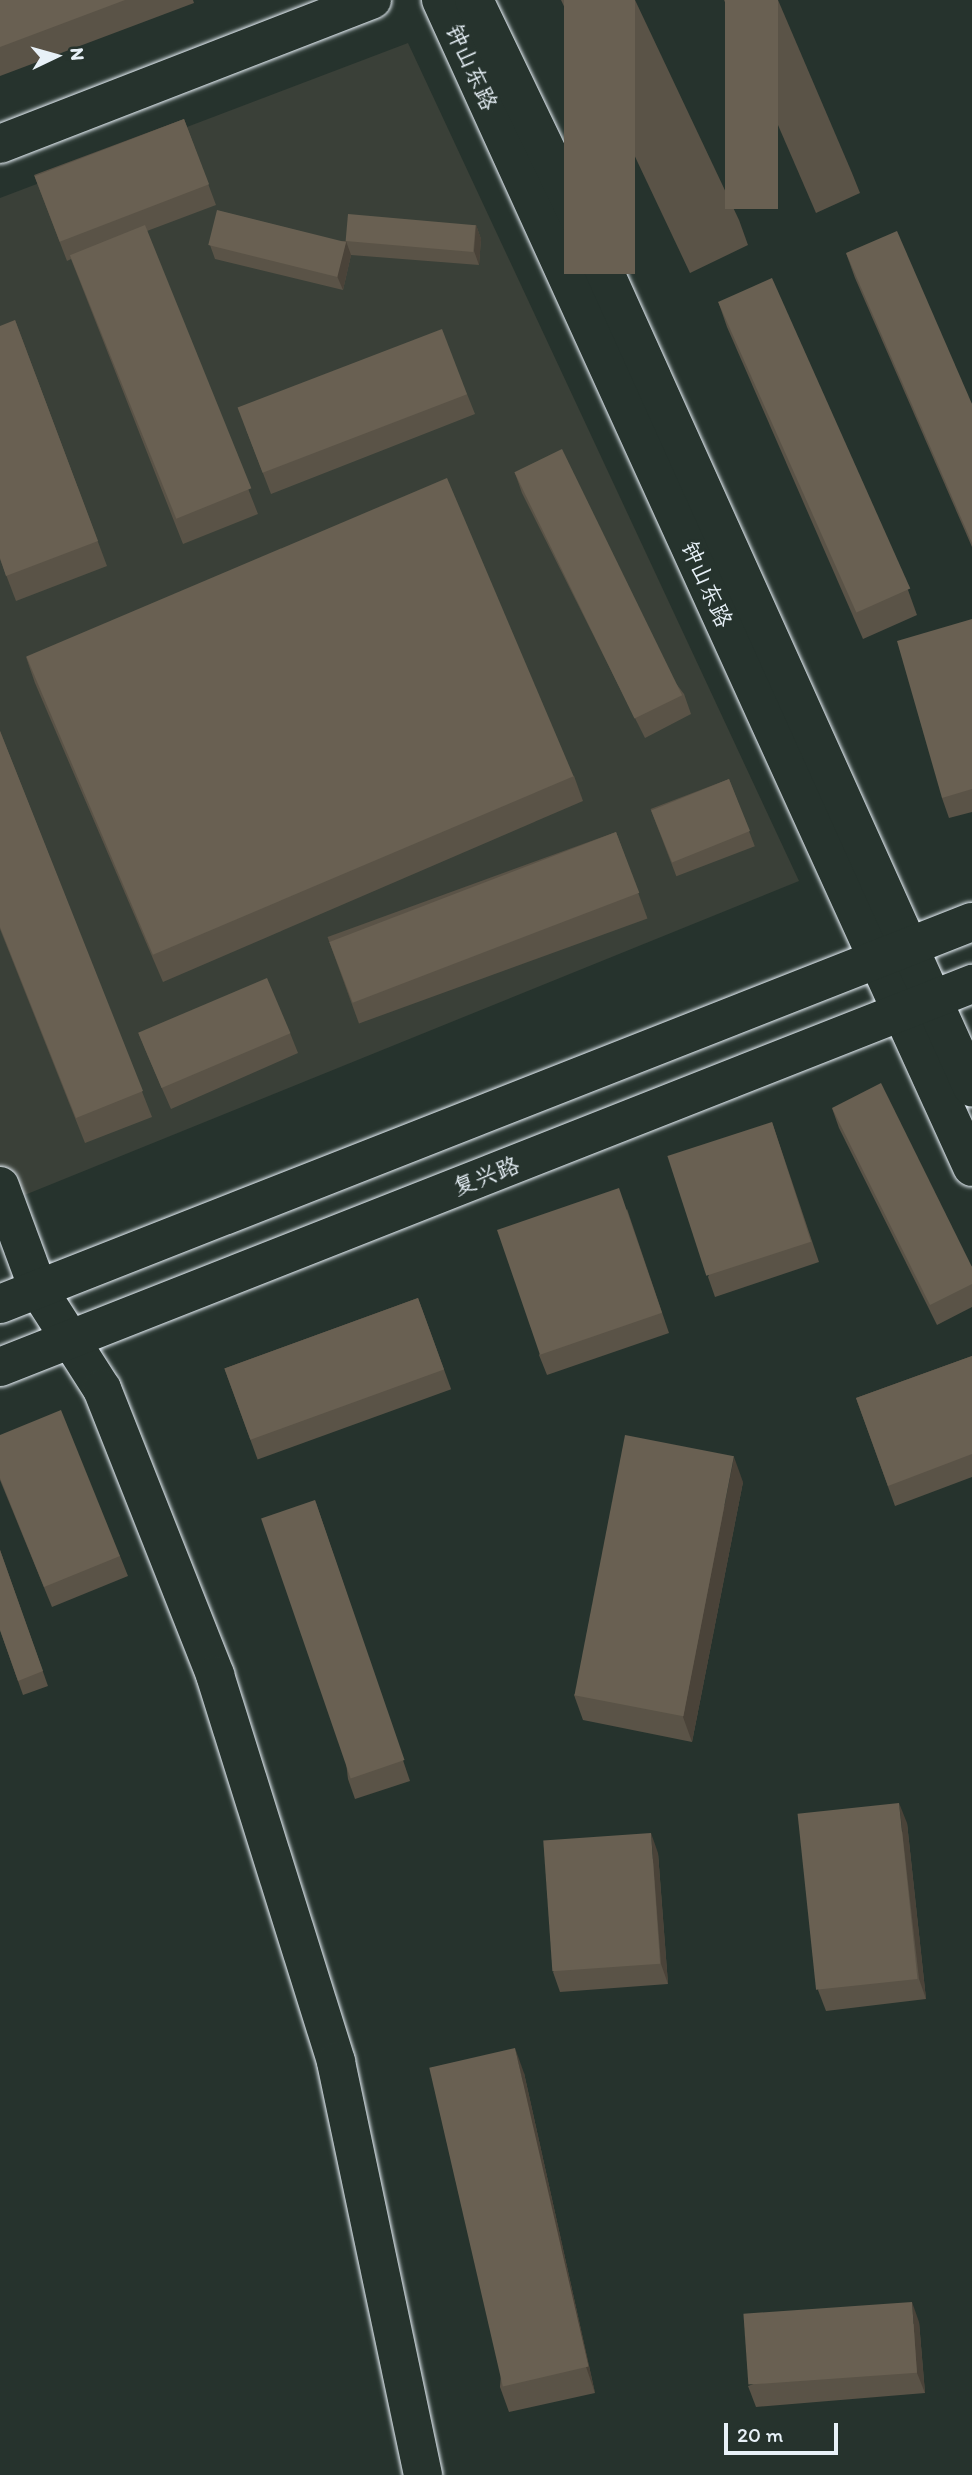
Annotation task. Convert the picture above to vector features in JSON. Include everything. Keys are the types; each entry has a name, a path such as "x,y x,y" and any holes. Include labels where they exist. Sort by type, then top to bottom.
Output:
{"main road":[{"path":"0,144 372,0"},
{"name":"钟山东路","path":"441,0 894,952"},
{"name":"钟山东路","path":"474,0 602,266 917,1007 972,1167"},
{"path":"0,1304 972,922"},
{"name":"复兴路","path":"0,1367 972,984"},
{"name":"钟山东路","path":"917,1007 972,1087"},
{"path":"0,1186 38,1289 72,1338 102,1389 215,1675 336,2062 423,2475"}],"shaded area":[{"path":"408,43 799,881 0,1205 0,198"}],"building":[{"path":"0,0 125,0 0,47"},
{"path":"564,0 635,0 635,274 564,274"},
{"path":"725,0 778,0 778,209 725,209"},
{"path":"184,119 209,184 60,242 35,176"},
{"path":"217,210 346,242 337,277 208,245"},
{"path":"348,214 476,225 473,252 346,241"},
{"path":"145,225 251,488 176,519 70,255"},
{"path":"897,231 972,404 972,543 846,253"},
{"path":"772,278 910,589 856,613 718,302"},
{"path":"15,320 98,541 6,576 0,558 0,326"},
{"path":"442,329 467,394 263,473 238,407"},
{"path":"562,449 682,695 634,719 514,472"},
{"path":"447,478 574,776 153,955 26,657"},
{"path":"972,619 972,789 942,798 897,641"},
{"path":"0,731 143,1091 76,1118 0,927"},
{"path":"729,779 750,831 672,862 651,810"},
{"path":"616,832 639,893 353,1003 329,942"},
{"path":"267,978 290,1033 162,1088 138,1033"},
{"path":"881,1083 972,1267 972,1284 930,1305 832,1108"},
{"path":"772,1122 811,1242 706,1276 667,1156"},
{"path":"619,1188 662,1313 540,1355 497,1230"},
{"path":"418,1298 444,1369 250,1440 224,1368"},
{"path":"972,1356 972,1454 888,1486 856,1398"},
{"path":"61,1410 120,1556 44,1587 0,1478 0,1435"},
{"path":"625,1435 734,1456 683,1716 574,1695"},
{"path":"315,1500 405,1760 351,1779 261,1519"},
{"path":"0,1550 43,1671 18,1681 0,1630"},
{"path":"899,1803 918,1979 816,1990 798,1814"},
{"path":"651,1833 660,1964 552,1971 543,1841"},
{"path":"515,2048 589,2367 503,2386 429,2068"},
{"path":"912,2302 917,2373 748,2385 743,2314"}]}
